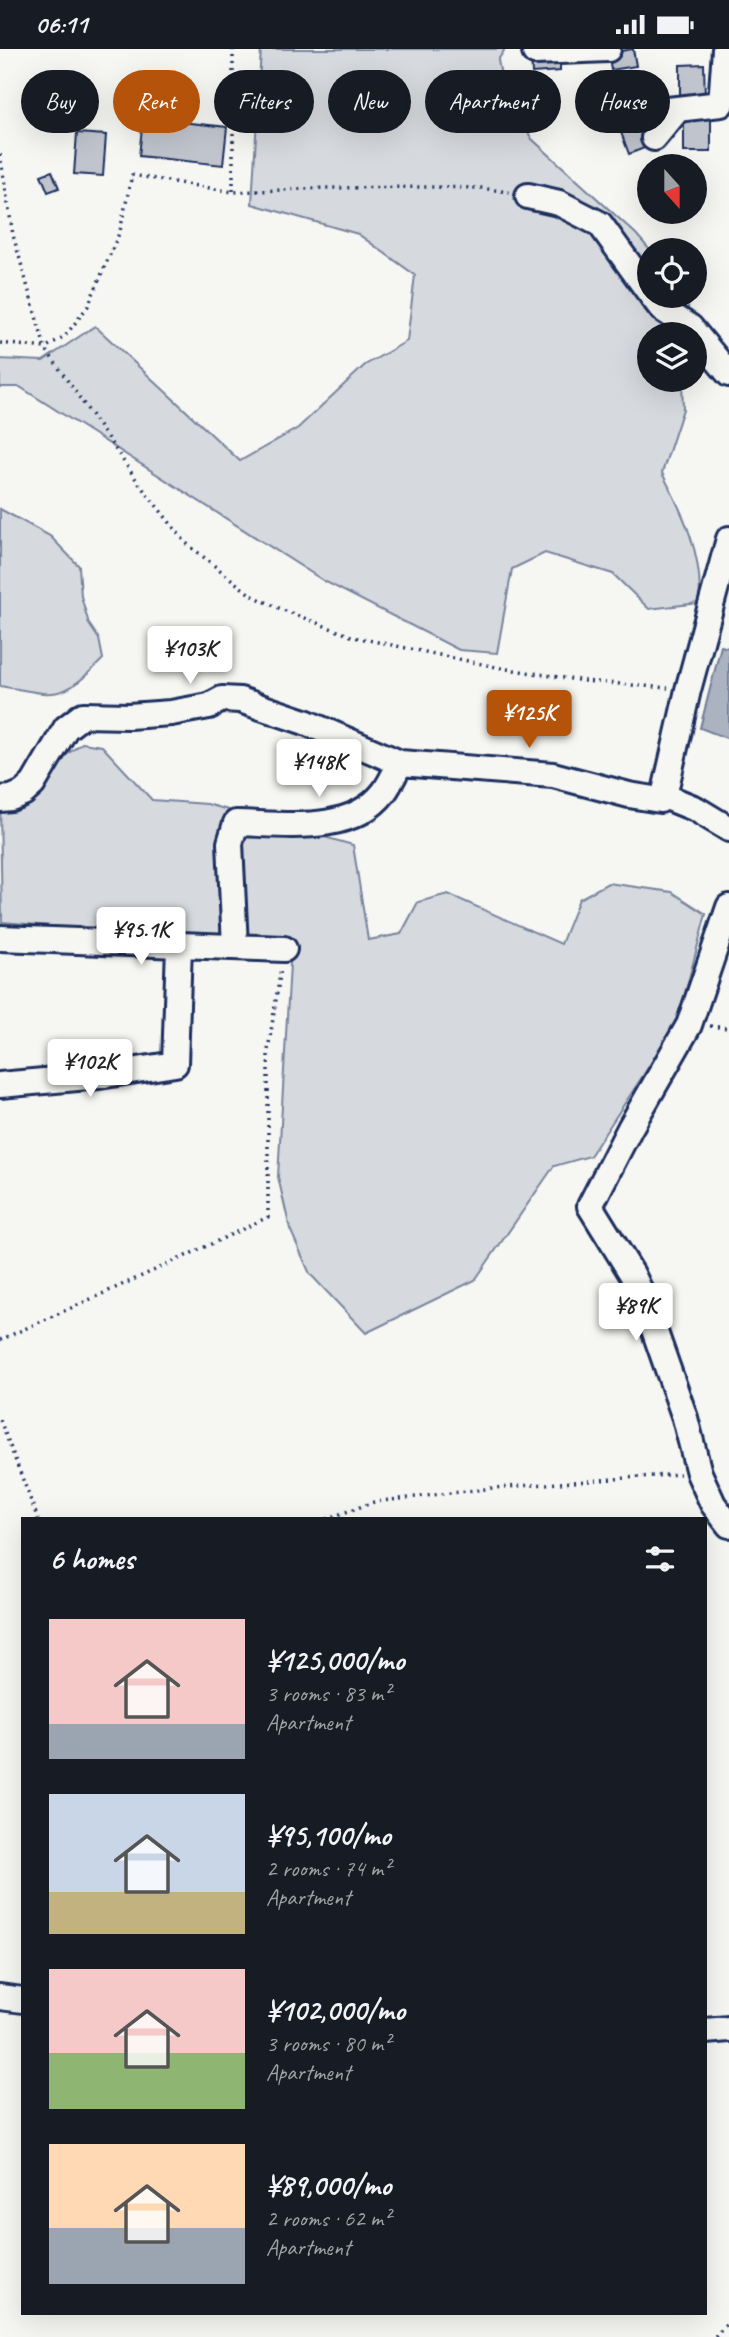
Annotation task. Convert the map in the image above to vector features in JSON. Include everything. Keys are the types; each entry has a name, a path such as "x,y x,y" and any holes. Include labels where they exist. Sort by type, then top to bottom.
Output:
{"street":[{"path":"535,52 608,49"},
{"path":"670,110 721,104 724,49"},
{"path":"654,138 678,109"},
{"path":"528,195 559,203 600,224 637,275"},
{"path":"661,308 690,327 729,374"},
{"path":"0,799 23,793 33,784 66,728 83,715 172,713 209,706 222,699 240,700 305,722 400,764 553,775 629,795 660,800 664,796 688,690 729,539"},
{"path":"235,946 230,843 236,823 300,824 347,820 383,793 400,764"},
{"path":"664,796 696,809 729,829"},
{"path":"729,907 689,1025 590,1206 642,1295 685,1418 699,1473 713,1504 729,1525"},
{"path":"0,938 284,949"},
{"path":"0,1084 99,1076 175,1064 179,946"},
{"path":"0,1997 21,2000"},
{"path":"707,2031 729,2029"}],"path":[{"path":"233,49 233,192"},
{"path":"0,154 13,235 45,348 140,485 186,543 251,595 283,610 354,636 501,669 561,678 688,690"},
{"path":"0,343 45,348 66,335 88,306 120,231 132,175 233,192 428,187 481,188 528,195"},
{"path":"0,1340 268,1217 268,1050 284,949"},
{"path":"0,1420 37,1517"},
{"path":"332,1517 374,1502 493,1488 699,1473"},
{"path":"715,2337 729,2321"}],"shaded area":[{"path":"261,49 505,49 498,60 500,70 425,70 425,133 528,133 640,238 637,238 637,308 688,308 687,322 637,322 637,392 682,392 683,409 662,473 684,520 695,552 700,586 699,603 649,609 613,574 545,553 512,569 497,653 459,650 324,581 20,387 0,387 0,359 43,361 95,326 240,461 298,428 365,365 407,341 415,275 358,234 252,204 256,133 314,133 314,70 260,70"},
{"path":"0,509 50,536 79,566 81,596 89,624 99,639 103,659 67,689 47,693 0,686"},
{"path":"721,646 729,648 729,739 700,728"},
{"path":"82,743 102,746 152,800 207,804 353,845 368,940 401,934 418,902 448,894 561,944 579,899 608,883 672,892 706,914 677,1024 590,1156 554,1166 475,1280 366,1333 310,1274 290,1229 278,1177 291,946 2,922 0,806"}],"building":[{"path":"633,49 636,66 611,70 608,53"},
{"path":"560,56 560,70 532,70 531,57"},
{"path":"704,64 705,100 680,100 680,65"},
{"path":"684,116 711,116 711,152 684,152"},
{"path":"200,124 214,126 214,133 226,133 223,165 139,156 141,133 200,133"},
{"path":"77,133 106,135 103,176 74,174"},
{"path":"621,133 642,133 647,147 629,154"},
{"path":"52,171 59,188 48,192 41,175"}]}
